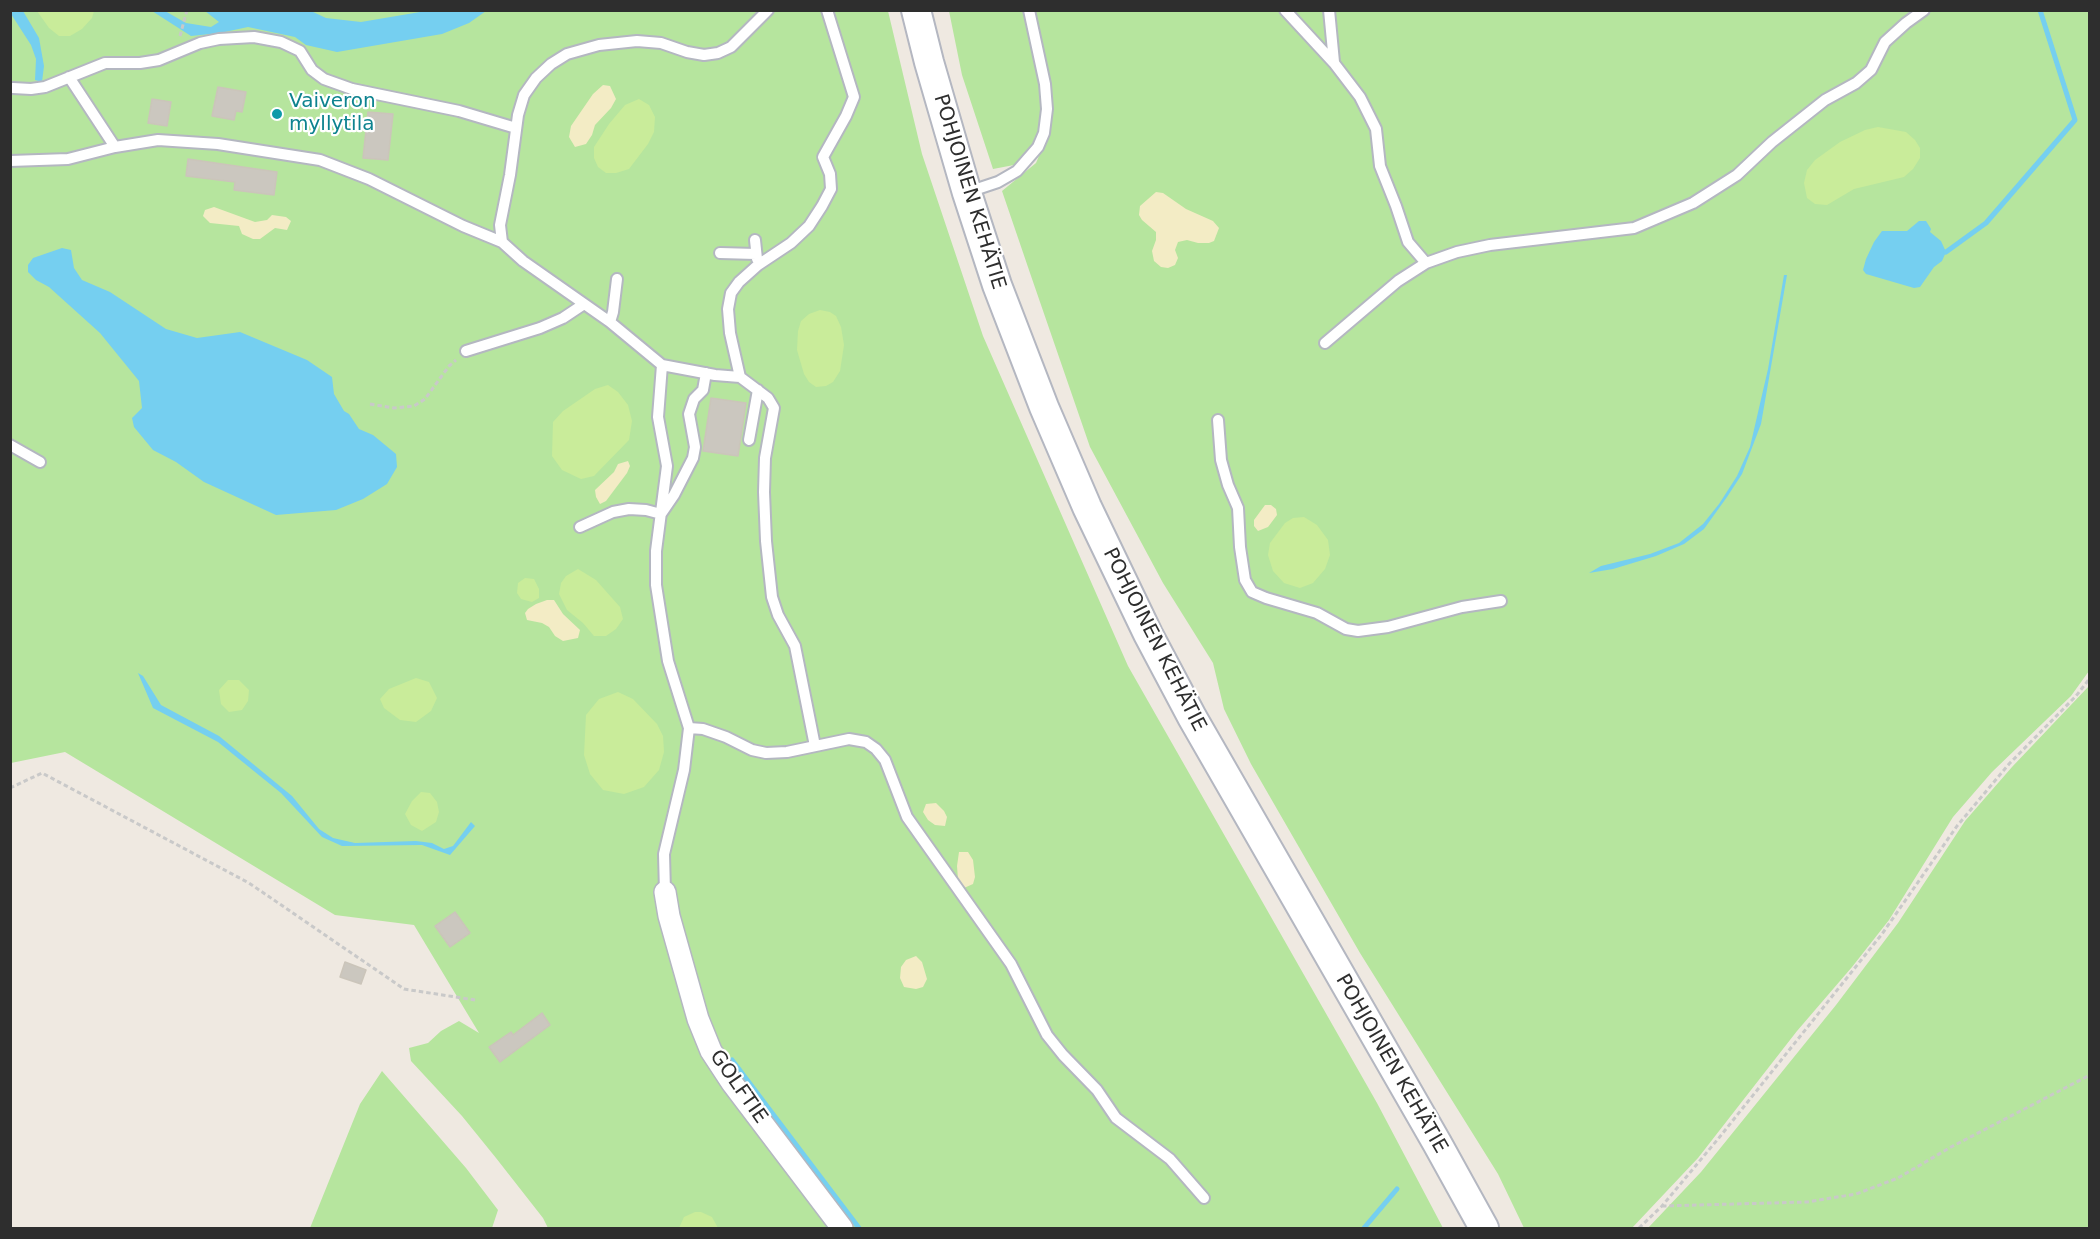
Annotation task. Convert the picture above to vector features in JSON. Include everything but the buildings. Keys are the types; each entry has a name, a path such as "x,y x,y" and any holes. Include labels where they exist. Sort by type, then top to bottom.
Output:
{"main road":[{"name":"POHJOINEN KEHÄTIE","path":"916,10 967,193 997,285 1044,407 1087,507 1148,634 1197,726 1484,1228"}],"street":[{"name":"GOLFTIE","path":"664,892 695,1007 711,1052 842,1228"}],"lane":[{"path":"502,242 500,225 510,176 518,115 524,95 536,78 551,64 567,54 599,45 637,41 661,43 704,55 718,53 731,47 768,10"},
{"path":"740,376 730,333 728,309 731,293 757,260 791,243 809,226 822,206 831,189 830,174 823,157 854,97 827,10"},
{"path":"967,193 998,182 1017,171 1038,147 1044,134 1047,109 1045,84 1029,10"},
{"path":"1285,10 1334,63 1360,97 1376,129 1380,166 1408,242 1426,263"},
{"path":"1329,10 1334,63"},
{"path":"1325,343 1398,280 1426,263 1457,252 1490,245 1634,228 1693,203 1737,175 1772,142 1825,100 1856,83 1871,70 1885,42 1924,10"},
{"path":"13,88 45,87 105,63 140,63 159,60 200,43 219,39 254,37 281,42 300,51 312,70 324,79 352,89 459,111 516,128"},
{"path":"69,77 115,147"},
{"path":"10,161 68,159 115,147 158,140 206,143 320,160 369,179 463,226 502,242 523,261 610,322 662,364 706,373 740,376 768,398 774,408 765,458 764,492 772,597 778,615 795,646 815,746"},
{"path":"755,240 757,260"},
{"path":"720,254 757,260"},
{"path":"610,322 617,279"},
{"path":"466,351 540,328 563,318 584,304"},
{"path":"662,364 658,417 667,466 656,551 656,585 668,661 689,729 684,770 664,855 664,892"},
{"path":"661,514 674,495 693,458 695,447 689,414 694,399 703,390 706,373"},
{"path":"749,440 758,390"},
{"path":"1218,420 1221,460 1238,508 1245,580 1252,592 1317,613 1346,629 1358,631 1382,629 1462,607 1501,601"},
{"path":"10,445 40,462"},
{"path":"579,527 613,512 629,509 661,514"},
{"path":"689,729 703,729 752,750 766,753 787,752 849,739 866,742 876,749 885,760 908,817 1011,964 1047,1035 1097,1090 1116,1118 1170,1159 1204,1198"}],"path":[{"path":"178,42 187,10"},
{"path":"370,404 394,408 414,406 425,399 449,366 466,351"},
{"path":"1639,1228 1662,1206 1882,934 1957,826 2009,764 2076,696 2090,678"},
{"path":"10,788 42,773 249,882 404,989 475,1000"},
{"path":"1662,1206 1807,1202 1856,1194 1898,1179 1951,1147 2090,1075"}],"green space":[{"path":"10,11 888,11 922,154 983,336 1128,666 1377,1103 1443,1228 548,1228 543,1218 462,1116 411,1061 409,1048 428,1043 441,1031 459,1021 479,1033 414,925 335,915 65,752 11,763"},
{"path":"37,11 94,11 92,18 82,29 70,36 59,36 49,28"},
{"path":"949,11 2089,11 2089,671 2071,696 1992,772 1953,817 1889,920 1797,1031 1698,1158 1632,1228 1524,1228 1498,1174 1360,953 1251,764 1224,709 1213,663 1163,583 1090,447 1030,273 1002,191 1036,163 1041,151 1035,137 1033,146 1014,165 993,169 962,75"},
{"path":"639,99 649,105 655,117 654,132 629,169 606,173 598,167 594,158 594,147 625,105"},
{"path":"1878,127 1906,132 1915,140 1920,148 1920,158 1913,169 1904,177 1854,189 1827,205 1815,204 1807,198 1804,183 1807,170 1815,160 1840,142 1865,130"},
{"path":"820,310 836,316 841,327 844,345 840,371 833,382 826,386 816,387 804,374 797,350 801,321 809,314"},
{"path":"608,385 618,392 628,405 632,421 629,440 594,476 581,479 562,470 552,456 553,422 563,411 595,389"},
{"path":"1304,517 1317,525 1328,540 1330,555 1325,569 1313,583 1300,588 1284,583 1273,571 1268,555 1270,543 1285,523 1293,518"},
{"path":"578,569 596,580 620,607 623,619 616,629 606,636 594,636 567,610 559,594 561,583 566,576"},
{"path":"525,578 534,579 539,589 539,598 532,602 521,599 517,593 518,583"},
{"path":"416,678 429,682 437,698 431,711 416,722 400,720 384,708 380,699 389,689"},
{"path":"228,680 239,680 249,690 248,701 242,710 229,712 221,704 219,690"},
{"path":"2089,686 2089,1228 1648,1228 1701,1172 1836,1005 1898,923 1965,821 2012,767"},
{"path":"618,692 633,699 657,724 663,736 664,752 659,770 644,787 624,794 603,790 590,774 584,755 586,715 599,699"},
{"path":"421,792 430,793 437,802 439,812 436,822 422,831 411,825 405,814 412,801"},
{"path":"382,1071 466,1168 498,1210 492,1228 310,1228 360,1104"},
{"path":"695,1212 712,1217 718,1228 679,1228 684,1217"}],"sand":[{"path":"603,85 610,86 616,99 595,125 586,144 575,147 569,137 571,126 593,94"},
{"path":"1156,192 1163,193 1186,209 1213,221 1219,228 1214,241 1209,243 1187,240 1178,242 1175,250 1178,258 1175,265 1168,268 1161,267 1154,261 1152,251 1156,232 1139,215 1140,206"},
{"path":"214,207 255,222 267,220 272,215 286,217 291,221 287,230 275,228 260,239 253,239 242,234 239,226 210,223 203,216 205,210"},
{"path":"628,461 630,466 627,473 606,501 600,504 595,490 614,472 618,464"},
{"path":"1265,505 1271,505 1276,509 1277,515 1268,527 1258,531 1254,526 1254,520"},
{"path":"547,600 554,600 563,614 580,630 578,638 563,641 555,636 549,627 527,620 525,613 528,609"},
{"path":"936,803 947,817 945,826 935,825 923,812 926,804"},
{"path":"959,852 968,852 973,860 975,877 973,884 964,888 958,879"},
{"path":"916,956 922,962 927,979 923,987 916,989 904,987 900,978 901,967 906,960"}],"water":[{"path":"11,10 23,11 39,38 44,66 42,82 35,80 36,59 31,45 11,14"},
{"path":"152,11 165,11 186,23 211,27 219,22 205,11 311,11 326,18 361,22 426,11 486,11 469,23 442,34 337,52 306,45 295,37 248,27 191,36"},
{"path":"1919,221 1926,221 1931,229 1930,232 1941,241 1946,252 1942,261 1934,267 1920,287 1914,288 1866,274 1863,270 1866,259 1882,231 1907,231"},
{"path":"62,248 71,250 74,268 82,280 110,292 166,329 197,338 240,332 307,360 332,377 334,394 344,411 349,414 359,429 373,435 396,454 397,467 387,484 363,499 336,510 276,515 204,482 176,462 153,450 134,427 132,418 142,408 139,381 100,333 49,287 36,280 28,272 28,265 33,258"},
{"path":"1784,275 1787,275 1761,424 1742,474 1727,497 1704,529 1684,544 1656,556 1613,569 1589,573 1601,566 1650,554 1679,543 1703,524 1719,504 1737,476 1750,447 1768,369"},
{"path":"138,673 143,676 161,705 219,736 292,796 319,829 333,838 355,843 416,841 432,843 444,849 453,846 471,822 475,826 450,855 422,845 342,846 322,837 281,793 218,742 153,708"}],"waterway":[{"path":"1946,252 1986,223 2075,120 2040,10"},
{"path":"732,1060 859,1228"},
{"path":"1364,1228 1397,1189"}],"place":[{"name":"Vaiveron myllytila","path":"277,114"}]}
